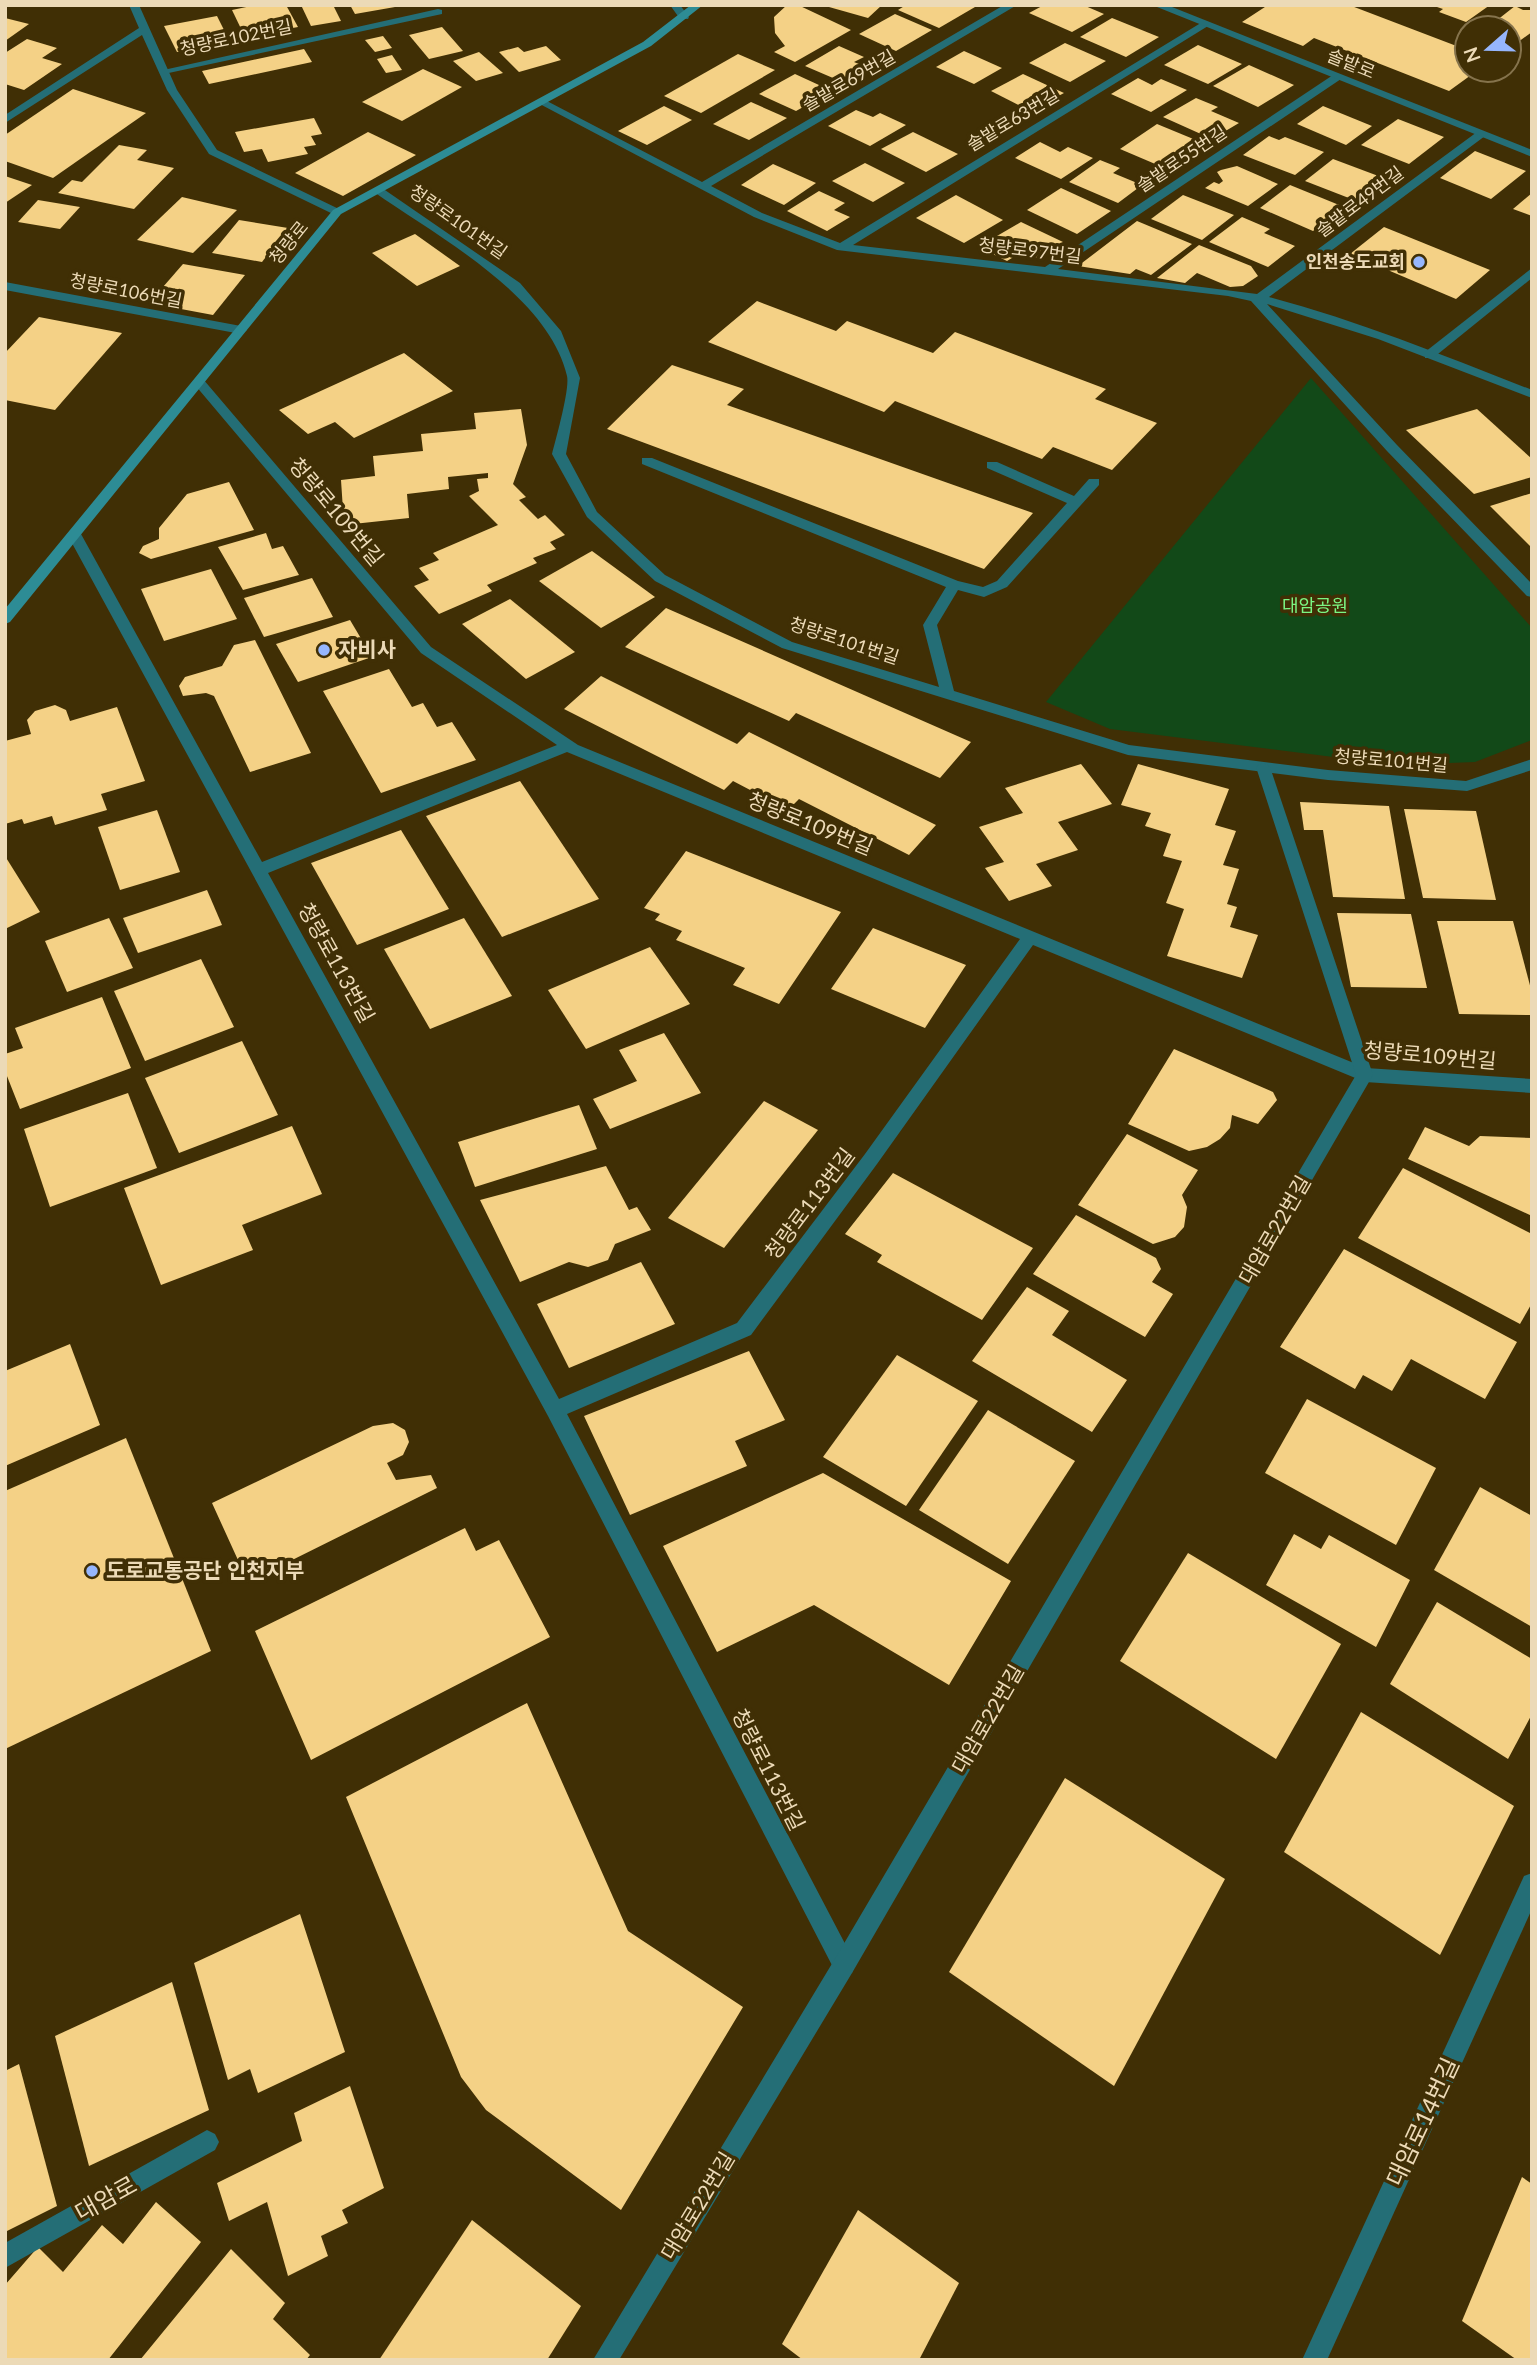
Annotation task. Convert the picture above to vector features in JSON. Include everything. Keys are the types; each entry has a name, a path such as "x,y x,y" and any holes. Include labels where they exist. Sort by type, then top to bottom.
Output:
{"street":[{"name":"청량로102번길","path":"134,5 173,90 213,152 337,212"},
{"path":"675,5 684,17"},
{"name":"청량로","path":"5,619 337,212 647,44 698,5"},
{"name":"솔밭로69번길","path":"703,186 1012,5"},
{"name":"솔밭로","path":"1157,5 1532,154"},
{"name":"청량로102번길","path":"164,71 435,8"},
{"name":"솔밭로63번길","path":"841,247 1204,24"},
{"path":"5,120 145,29"},
{"name":"솔밭로55번길","path":"1047,271 1337,77"},
{"name":"청량로97번길","path":"541,102 758,215 841,247 1257,298 1295,308 1532,394"},
{"name":"솔밭로49번길","path":"1257,298 1481,134"},
{"name":"청량로101번길","path":"378,190 516,286 557,334 574,378 559,454 592,514 660,578 787,645 1128,750 1328,775 1467,786 1532,764"},
{"path":"1429,355 1532,272"},
{"name":"청량로106번길","path":"5,286 241,330"},
{"path":"1257,298 1392,448 1532,593"},
{"name":"청량로109번길","path":"199,382 426,650 569,746 1365,1075 1532,1086"},
{"path":"647,461 954,585 984,592 1002,584 1094,482"},
{"path":"992,466 1076,502"},
{"name":"청량로113번길","path":"74,534 555,1410 844,1965"},
{"path":"948,695 930,625 954,585"},
{"path":"259,870 569,746"},
{"path":"1263,767 1365,1075"},
{"name":"청량로113번길","path":"555,1410 744,1329 871,1159 1030,937"},
{"name":"대암로22번길","path":"605,2360 844,1965 1365,1075"},
{"name":"대암로14번길","path":"1314,2360 1532,1884"},
{"name":"대암로","path":"5,2256 207,2142"}],"green space":[{"name":"대암공원","path":"1311,378 1532,628 1532,740 1475,762 1397,765 1110,729 1046,702"}],"building":[{"path":"256,5 286,5 298,27 245,37 232,10"},
{"path":"301,5 333,5 341,21 311,26"},
{"path":"350,5 395,5 395,7 355,14"},
{"path":"787,5 798,5 851,30 795,62 774,52 785,46 775,33 774,17"},
{"path":"882,5 868,18 829,7"},
{"path":"906,5 975,7 939,28 898,10"},
{"path":"1044,5 1083,5 1104,14 1072,32 1029,13"},
{"path":"1268,5 1349,5 1453,45 1453,84 1459,84 1449,91 1314,38 1303,46 1242,22"},
{"path":"1490,5 1477,14 1453,14 1453,17 1439,12 1443,9 1437,7"},
{"path":"1515,6 1532,10 1532,32 1523,38 1523,14 1505,14"},
{"path":"895,14 932,30 896,51 859,34"},
{"path":"217,16 230,42 177,52 164,26"},
{"path":"5,18 29,24 5,41"},
{"path":"1112,18 1159,37 1126,57 1080,37"},
{"path":"442,27 463,51 429,59 409,35"},
{"path":"383,36 392,48 375,52 365,40"},
{"path":"27,39 57,48 42,58 62,64 24,90 5,84 5,53"},
{"path":"1065,43 1106,61 1070,82 1029,63"},
{"path":"1198,45 1242,64 1208,84 1164,65"},
{"path":"546,46 561,60 519,72 499,52 518,47 524,52"},
{"path":"839,46 864,57 854,62 871,69 847,84 805,66"},
{"path":"304,49 312,62 209,84 202,71"},
{"path":"964,51 1002,68 974,84 936,67"},
{"path":"479,52 503,73 476,81 453,61"},
{"path":"738,54 775,70 701,113 664,96"},
{"path":"392,55 402,70 386,73 377,59"},
{"path":"1249,65 1294,85 1258,107 1213,86"},
{"path":"423,69 462,87 402,121 362,102"},
{"path":"795,74 832,91 796,111 759,94"},
{"path":"1023,74 1064,93 1030,111 991,91"},
{"path":"1138,78 1152,85 1161,79 1187,90 1151,112 1111,94"},
{"path":"73,89 146,113 53,178 5,161 5,135"},
{"path":"1196,98 1218,107 1211,111 1239,123 1212,139 1163,117"},
{"path":"751,102 787,118 749,140 713,124"},
{"path":"664,106 692,120 647,145 618,131"},
{"path":"1323,106 1372,126 1346,145 1297,124"},
{"path":"856,110 873,117 880,113 906,125 870,146 828,126"},
{"path":"314,118 322,134 311,136 316,145 304,147 308,154 268,162 262,149 244,152 235,132"},
{"path":"1398,119 1444,137 1409,164 1361,145"},
{"path":"1157,124 1203,143 1167,169 1120,149"},
{"path":"368,132 416,155 343,196 295,173"},
{"path":"913,132 958,154 926,172 881,149"},
{"path":"1269,136 1279,140 1285,137 1324,152 1295,175 1243,155"},
{"path":"1040,142 1060,152 1068,147 1093,158 1061,179 1015,158"},
{"path":"119,145 147,150 137,160 174,168 134,209 58,193 72,180 82,182"},
{"path":"1475,151 1526,171 1491,199 1440,178"},
{"path":"1333,159 1381,177 1354,200 1305,181"},
{"path":"1100,160 1120,168 1113,173 1142,185 1118,203 1069,182"},
{"path":"865,163 905,183 873,202 832,181"},
{"path":"773,164 816,183 784,205 741,185"},
{"path":"1237,166 1278,184 1248,206 1205,188 1214,182 1219,184 1223,181 1217,172"},
{"path":"5,176 32,185 5,203"},
{"path":"1290,185 1344,207 1313,231 1260,208"},
{"path":"1061,188 1111,211 1077,234 1027,210"},
{"path":"819,191 845,203 834,210 850,217 827,231 787,211"},
{"path":"1532,193 1532,216 1513,209"},
{"path":"956,195 1003,220 964,243 916,218"},
{"path":"1183,195 1234,215 1202,240 1151,219"},
{"path":"182,197 237,210 193,253 137,240"},
{"path":"38,200 80,207 60,229 18,222"},
{"path":"1242,217 1270,229 1264,233 1295,246 1268,267 1209,242"},
{"path":"239,220 288,228 262,262 212,253"},
{"path":"1137,221 1192,244 1151,275 1136,269 1130,274 1078,266"},
{"path":"1021,222 1063,242 1037,258 1023,251 1007,261 978,247"},
{"name":"인천송도교회","path":"1384,227 1490,270 1456,299 1350,254"},
{"path":"415,234 460,266 417,286 372,253"},
{"path":"1199,245 1251,266 1258,276 1243,286 1230,287 1197,273 1185,283 1157,278"},
{"path":"183,264 245,275 213,315 149,303"},
{"path":"757,301 836,331 847,321 933,353 955,332 1106,389 1095,399 1157,423 1112,470 1053,447 1042,459 895,401 884,412 708,342"},
{"path":"39,317 122,333 55,410 5,400 5,353"},
{"path":"404,353 453,391 354,438 335,422 308,434 279,410"},
{"path":"672,365 744,389 727,405 1033,513 984,569 607,429"},
{"path":"521,409 527,445 513,484 526,497 519,500 538,519 545,515 565,535 550,542 556,549 533,558 537,563 487,585 492,591 439,614 414,586 429,580 419,568 439,560 433,553 498,525 469,496 479,491 477,479 488,478 488,473 448,477 449,489 407,494 409,518 344,525 341,480 375,476 373,456 423,451 421,434 476,429 474,413"},
{"path":"1477,409 1532,459 1532,477 1474,494 1406,430"},
{"path":"229,482 254,530 151,559 139,553 143,546 159,539 159,528 187,494"},
{"path":"1532,493 1532,548 1490,506"},
{"path":"266,533 272,549 283,546 299,575 243,590 218,547"},
{"path":"592,551 655,597 601,628 539,581"},
{"path":"211,569 237,619 164,641 141,589"},
{"path":"312,578 333,617 264,637 244,598"},
{"path":"510,599 575,652 526,679 462,624"},
{"path":"666,608 971,742 940,778 796,713 789,721 625,647"},
{"name":"자비사","path":"350,620 372,657 298,682 276,644"},
{"path":"255,640 311,753 250,772 214,696 206,693 183,696 179,686 185,677 222,666 234,645"},
{"path":"389,669 412,707 423,703 437,727 452,722 476,760 381,793 323,691"},
{"path":"601,676 737,744 749,732 936,825 909,855 799,799 788,810 733,781 724,790 564,709"},
{"path":"55,705 66,710 70,721 117,707 145,781 101,794 107,810 55,825 52,816 24,824 22,819 5,824 5,741 31,734 27,720 35,711"},
{"path":"1081,764 1112,804 1058,822 1078,850 1036,864 1052,886 1009,901 985,868 1004,862 979,827 1023,813 1005,788"},
{"path":"1138,764 1229,789 1215,825 1236,831 1223,865 1239,869 1227,904 1237,907 1230,927 1258,935 1242,978 1167,956 1184,909 1166,903 1182,861 1163,856 1171,834 1145,826 1151,813 1121,805"},
{"path":"520,781 599,899 502,937 426,816"},
{"path":"1300,802 1389,806 1405,899 1333,897 1323,830 1304,830"},
{"path":"1404,809 1476,811 1496,900 1423,898"},
{"path":"157,810 180,872 120,890 98,827"},
{"path":"401,830 449,909 357,945 311,863"},
{"path":"686,851 841,912 779,1004 733,985 745,968 676,940 682,931 655,920 660,914 644,908"},
{"path":"5,856 40,912 5,929"},
{"path":"207,890 222,925 138,953 123,918"},
{"path":"1337,913 1411,914 1427,988 1351,987"},
{"path":"109,918 133,968 67,992 45,941"},
{"path":"464,918 512,996 430,1029 384,949"},
{"path":"1437,921 1513,921 1532,993 1532,1015 1459,1014"},
{"path":"873,928 966,965 925,1028 831,989"},
{"path":"650,947 690,1004 586,1049 548,990"},
{"path":"201,959 234,1027 145,1061 114,991"},
{"path":"102,997 131,1068 20,1109 5,1071 5,1054 23,1048 15,1028"},
{"path":"664,1033 701,1093 610,1129 593,1099 637,1081 619,1050"},
{"path":"242,1041 278,1115 179,1153 145,1078"},
{"path":"1174,1049 1273,1092 1277,1100 1258,1124 1232,1115 1230,1128 1220,1139 1207,1147 1189,1151 1128,1124"},
{"path":"128,1093 157,1168 50,1207 24,1129"},
{"path":"764,1101 818,1130 724,1248 668,1218"},
{"path":"579,1105 597,1149 475,1187 458,1142"},
{"path":"292,1126 322,1194 242,1225 253,1250 161,1285 124,1188"},
{"path":"1425,1127 1469,1146 1480,1136 1532,1138 1532,1216 1408,1159"},
{"path":"1127,1134 1198,1170 1182,1195 1187,1207 1184,1227 1175,1237 1153,1244 1078,1205"},
{"path":"606,1166 629,1210 637,1207 651,1230 615,1244 608,1260 588,1267 569,1262 520,1282 480,1200"},
{"path":"1403,1168 1532,1234 1532,1303 1520,1324 1358,1238"},
{"path":"893,1173 1033,1248 982,1320 877,1262 882,1255 845,1234"},
{"path":"1076,1215 1156,1258 1161,1269 1152,1282 1173,1294 1145,1337 1033,1274"},
{"path":"1344,1249 1517,1342 1485,1399 1411,1359 1392,1391 1363,1375 1355,1389 1280,1347"},
{"path":"641,1262 675,1324 569,1368 537,1304"},
{"path":"1027,1287 1069,1311 1052,1335 1127,1380 1092,1432 972,1361"},
{"path":"70,1344 100,1425 5,1466 5,1371"},
{"path":"749,1351 785,1420 735,1441 747,1466 630,1515 584,1416"},
{"path":"897,1355 978,1401 906,1506 823,1457"},
{"path":"1307,1399 1436,1468 1396,1545 1265,1473"},
{"path":"988,1410 1075,1461 1008,1564 919,1510"},
{"path":"393,1423 405,1430 409,1442 403,1455 387,1463 396,1480 431,1475 437,1488 248,1582 212,1503 373,1426"},
{"name":"도로교통공단 인천지부","path":"126,1438 211,1651 5,1749 5,1491"},
{"path":"823,1473 1011,1581 949,1685 814,1605 717,1652 663,1546"},
{"path":"1480,1487 1532,1516 1532,1627 1434,1570"},
{"path":"465,1528 476,1551 499,1540 550,1637 311,1760 255,1631"},
{"path":"1294,1534 1321,1549 1329,1535 1410,1580 1376,1647 1266,1585"},
{"path":"1188,1553 1341,1644 1276,1759 1120,1661"},
{"path":"1437,1602 1532,1659 1532,1714 1508,1759 1390,1684"},
{"path":"527,1703 628,1931 743,2007 621,2210 486,2110 461,2077 346,1797"},
{"path":"1361,1712 1514,1806 1440,1955 1284,1852"},
{"path":"1065,1778 1225,1879 1114,2086 949,1972"},
{"path":"300,1914 345,2052 258,2093 250,2069 228,2080 194,1963"},
{"path":"172,1982 209,2110 89,2166 55,2036"},
{"path":"19,2064 57,2206 5,2232 5,2071"},
{"path":"350,2086 384,2188 342,2210 348,2223 321,2236 328,2256 288,2276 267,2202 229,2221 217,2183 302,2141 294,2113"},
{"path":"1522,2177 1532,2184 1532,2360 1517,2360 1462,2321"},
{"path":"156,2202 201,2242 108,2360 5,2360 5,2285 38,2247 63,2272 102,2225 123,2244"},
{"path":"858,2210 959,2283 919,2360 803,2360 782,2344"},
{"path":"472,2220 581,2306 547,2360 379,2360"},
{"path":"231,2249 285,2303 273,2319 310,2355 306,2360 140,2360"}],"place":[{"name":"인천송도교회","path":"1419,262"},
{"name":"자비사","path":"324,650"},
{"name":"도로교통공단 인천지부","path":"92,1571"}]}
